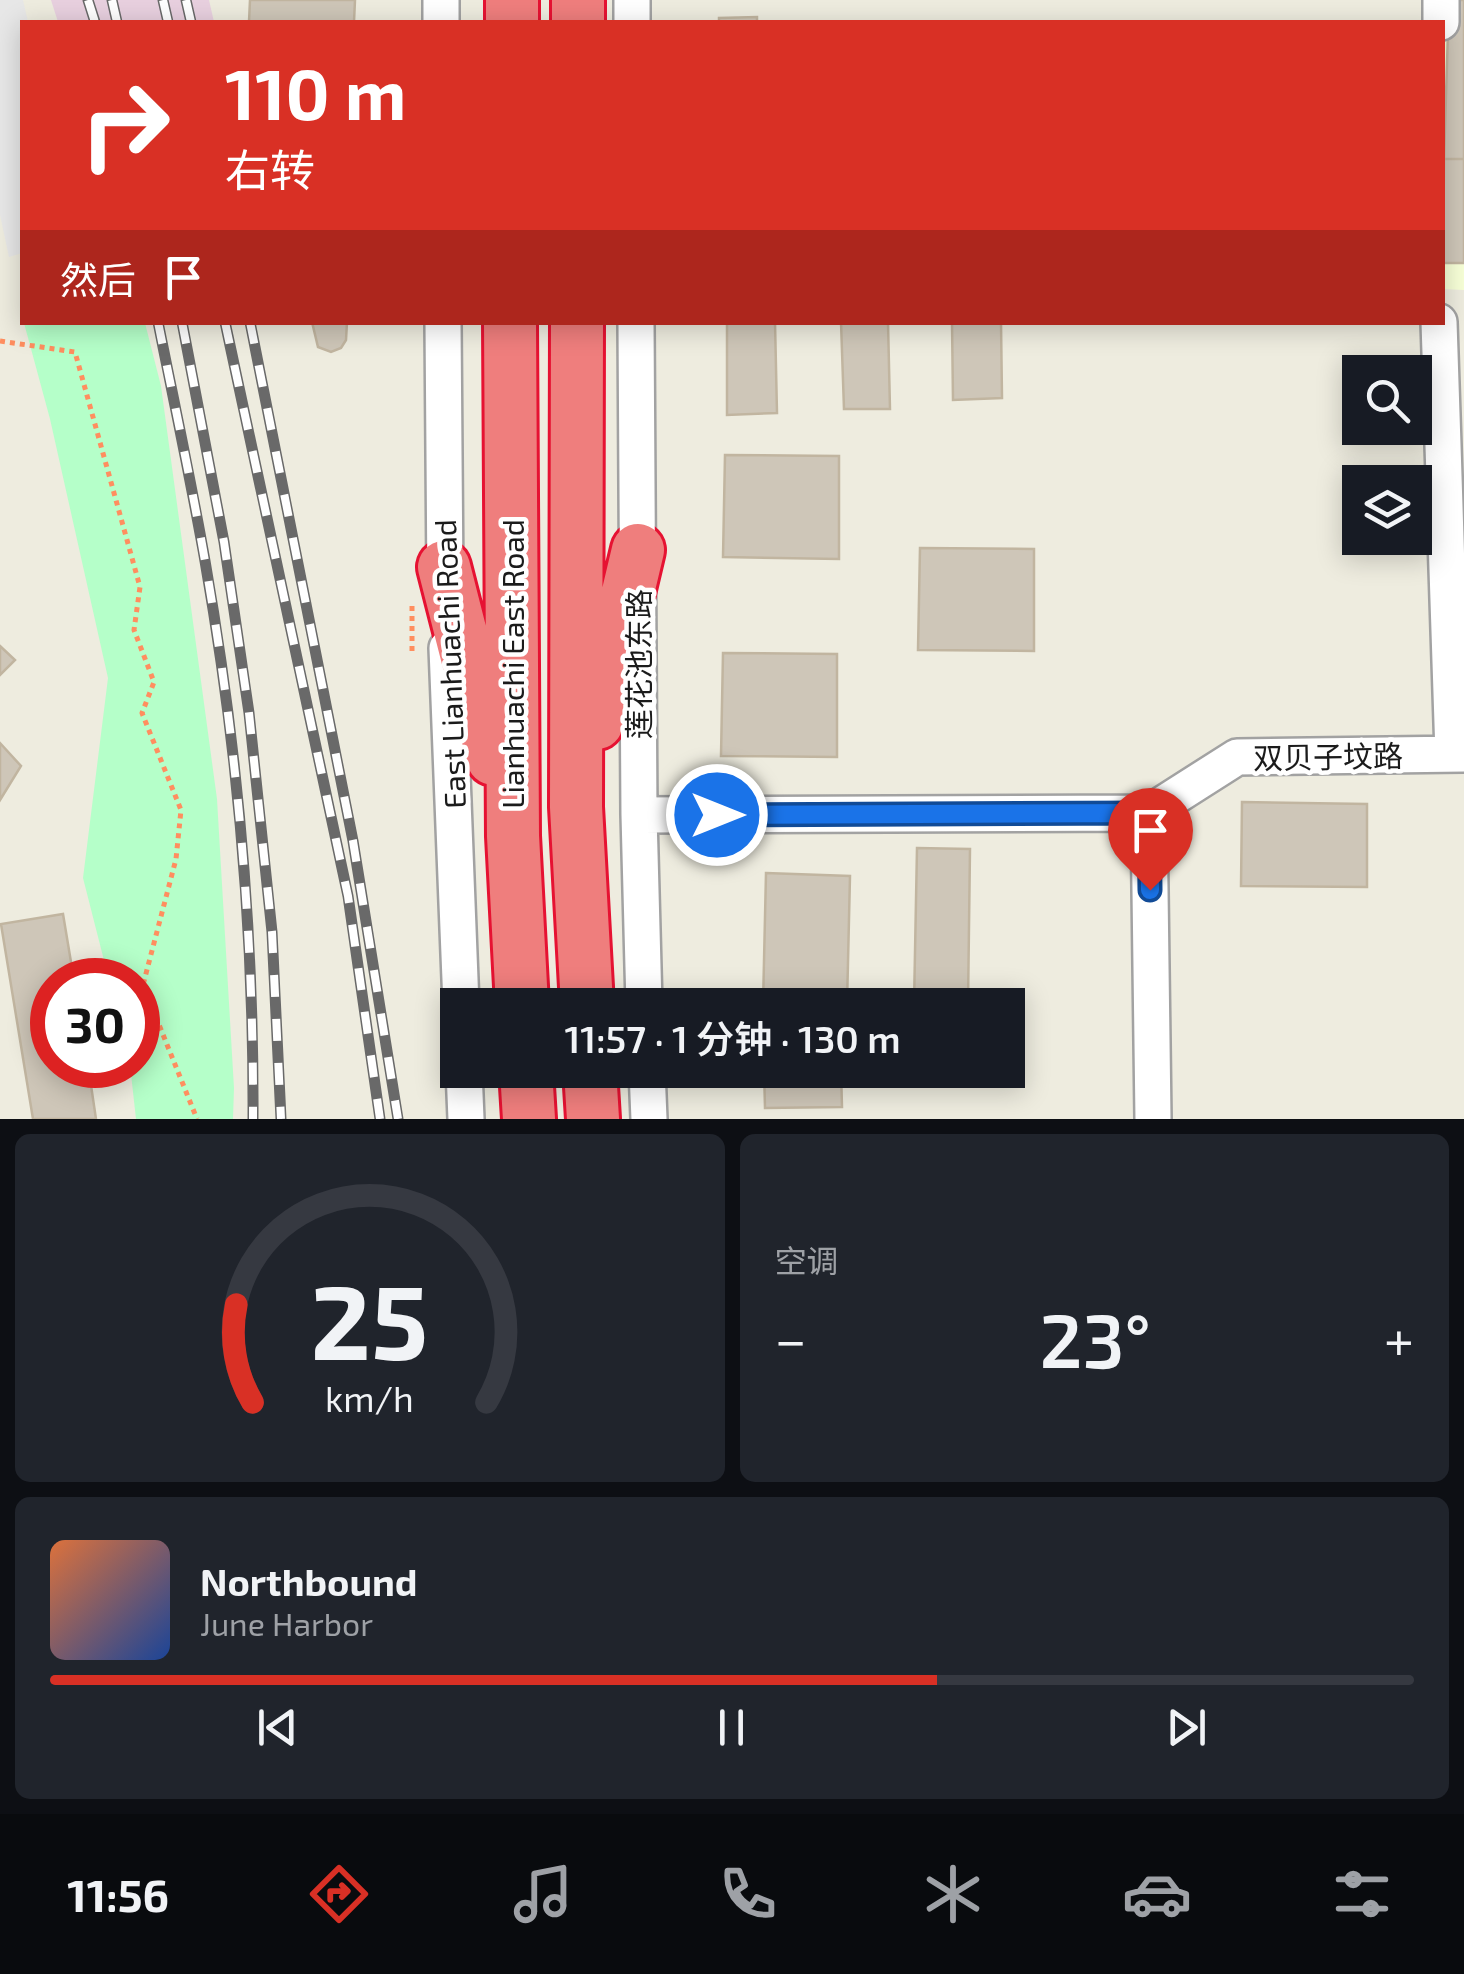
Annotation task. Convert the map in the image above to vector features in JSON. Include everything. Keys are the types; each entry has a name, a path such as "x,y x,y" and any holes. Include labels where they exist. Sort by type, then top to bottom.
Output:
{"highway":[{"name":"Lianhuachi East Road","path":"510,325 512,836 521,988"},
{"path":"576,325 576,807 586,988"},
{"path":"576,807 638,550"},
{"path":"444,567 512,836"},
{"path":"527,1088 529,1119"},
{"path":"591,1088 593,1119"}],"street":[{"name":"East Lianhuachi Road","path":"443,325 444,567 461,988"},
{"name":"莲花池东路","path":"636,325 638,815 643,988"},
{"path":"1439,325 1458,754"},
{"name":"双贝子坟路","path":"1149,813 1237,757 1458,754"},
{"path":"638,815 1149,813 1153,1119"},
{"path":"465,1088 466,1119"},
{"path":"647,1088 648,1119"}],"path":[{"path":"0,341 75,352 140,588 134,630 154,682 142,712 181,810 176,859 143,986 197,1119"}],"shaded area":[{"path":"0,0 23,0 28,20 20,20 20,254 9,257 0,215"},
{"path":"51,0 209,0 214,20 57,20"},
{"path":"1464,0 1464,290 1445,289 1444,20"}],"green space":[{"path":"25,325 146,325 161,386 217,799 233,1119 136,1119 133,1088 160,1088 160,958 103,958 83,878 108,678 50,419"}],"building":[{"path":"250,0 355,0 354,20 249,20"},
{"path":"1449,0 1464,0 1464,159 1445,159"},
{"path":"757,17 757,20 719,20"},
{"path":"1445,159 1464,159 1464,263 1445,263"},
{"path":"313,325 347,325 341,348 331,352 318,347"},
{"path":"727,325 775,325 777,413 727,415"},
{"path":"841,325 888,325 890,409 844,409"},
{"path":"952,325 1001,325 1002,398 953,400"},
{"path":"725,455 839,456 839,559 723,557"},
{"path":"920,548 1034,549 1034,651 918,650"},
{"path":"0,646 15,660 0,675"},
{"path":"723,653 837,654 837,757 721,756"},
{"path":"0,743 21,766 0,800"},
{"path":"1242,802 1367,804 1367,887 1241,886"},
{"path":"917,848 970,849 968,988 914,988"},
{"path":"766,873 850,876 847,988 763,988"},
{"path":"63,914 70,958 30,958 30,1088 91,1088 96,1119 33,1119 1,924"},
{"path":"764,1088 841,1088 842,1107 765,1108"}],"railway":[{"path":"88,0 94,20"},
{"path":"112,0 117,20"},
{"path":"163,0 168,20"},
{"path":"186,0 191,20"},
{"path":"159,325 205,561 235,769 247,909 253,1119"},
{"path":"183,325 224,542 249,713 272,932 281,1119"},
{"path":"226,325 348,896 380,1119"},
{"path":"251,325 353,841 398,1119"}],"route":[{"path":"717,815 1149,813 1150,890"}]}
